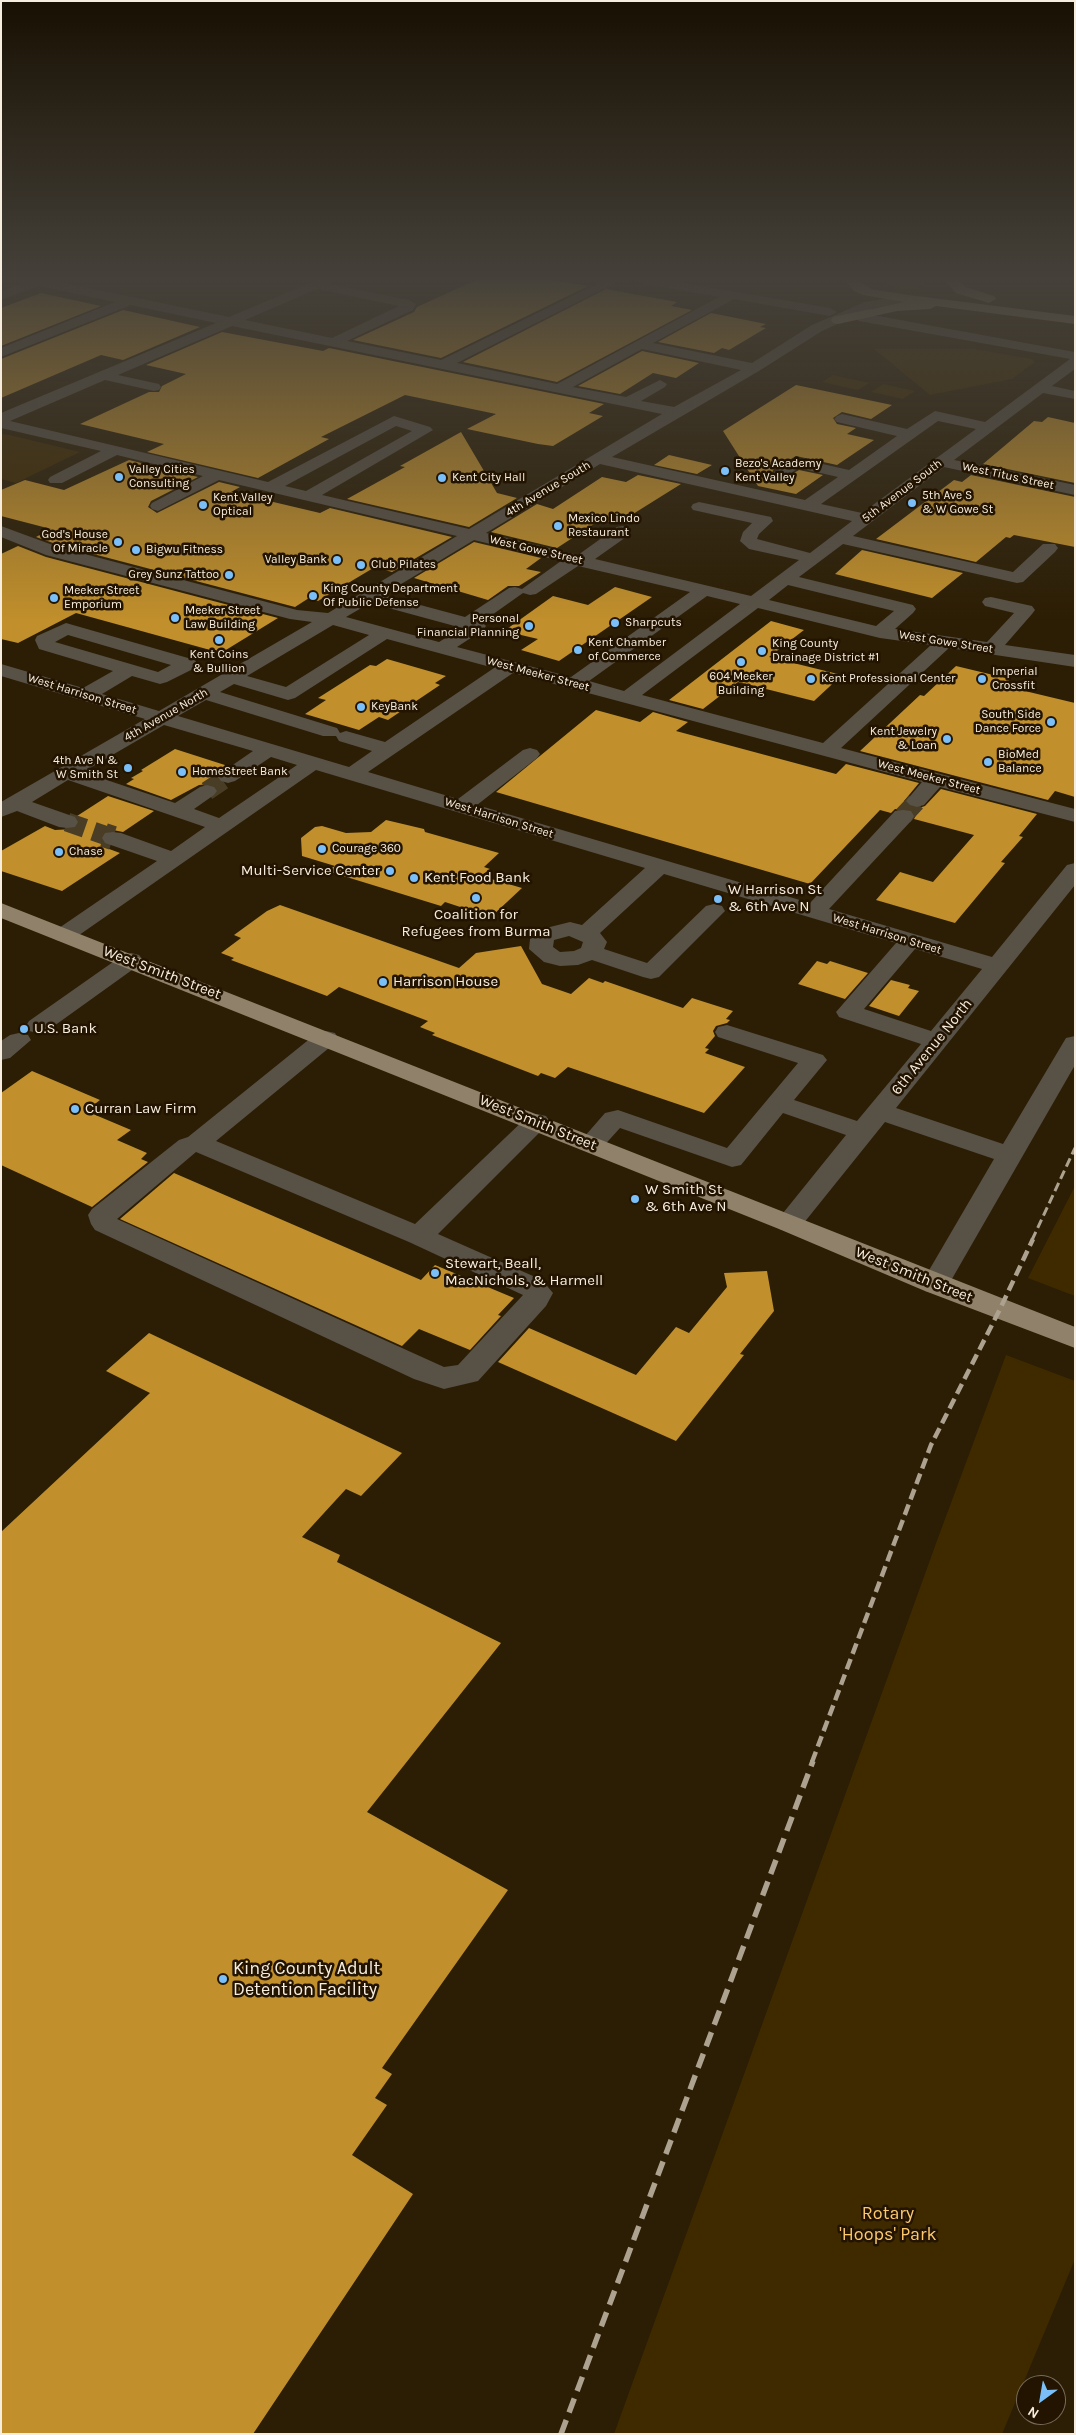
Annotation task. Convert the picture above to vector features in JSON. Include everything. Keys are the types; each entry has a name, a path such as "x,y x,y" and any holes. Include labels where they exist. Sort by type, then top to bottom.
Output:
{"main road":[{"name":"West Smith Street","path":"1,910 537,1122 935,1284 1075,1338"}],"street":[{"path":"1,421 65,394"},
{"path":"587,394 676,412"},
{"path":"628,402 643,394"},
{"name":"4th Avenue South","path":"331,619 709,394"},
{"name":"5th Avenue South","path":"628,697 753,601 1031,394"},
{"path":"1075,400 1066,408 1075,409"},
{"path":"808,506 935,416 988,426"},
{"path":"842,420 909,434"},
{"name":"West Gowe Street","path":"1,421 880,632 1075,662"},
{"path":"270,487 394,421 424,430 308,496"},
{"path":"56,480 116,450"},
{"path":"598,459 865,519"},
{"name":"West Titus Street","path":"941,462 1075,490"},
{"path":"782,474 796,463 851,475"},
{"path":"158,506 218,474"},
{"path":"699,507 765,521 751,532 748,541 754,545 812,558"},
{"name":"West Meeker Street","path":"1,531 48,549 99,563 296,615 331,619 1075,816"},
{"path":"442,648 473,624 523,591 533,580 549,578 623,531"},
{"path":"839,538 1017,578 1049,548"},
{"path":"783,579 907,609 880,632"},
{"path":"574,683 704,590"},
{"path":"369,597 473,624"},
{"path":"991,602 1026,610 991,649"},
{"name":"4th Avenue North","path":"8,807 331,619"},
{"path":"86,695 129,670 160,678 188,664 66,630 44,640 46,645 129,670"},
{"path":"232,677 288,694 384,633"},
{"path":"827,750 945,642"},
{"path":"352,774 510,666"},
{"name":"West Harrison Street","path":"1,670 997,966"},
{"path":"204,693 388,750"},
{"path":"228,777 268,750"},
{"path":"461,807 530,754"},
{"path":"64,934 313,763"},
{"path":"67,773 222,826"},
{"path":"814,912 936,779"},
{"path":"177,811 207,791"},
{"path":"8,807 67,822"},
{"path":"113,838 174,860"},
{"path":"660,866 589,943 651,972 714,911"},
{"name":"6th Avenue North","path":"789,1223 1075,870"},
{"path":"910,941 848,1012 936,1041"},
{"path":"20,1039 130,960"},
{"path":"591,1144 616,1118 732,1159 814,1060 727,1032"},
{"path":"197,1144 419,1236 532,1287 539,1293 536,1299 467,1374 444,1378 425,1372 105,1224 102,1215 188,1146 197,1144 326,1038"},
{"path":"935,1284 1075,1043"},
{"path":"778,1103 863,1132"},
{"path":"879,1111 1010,1155"},
{"path":"419,1236 537,1122"}],"green space":[{"path":"878,394 911,394 903,399"},
{"path":"1,434 80,452 16,483 1,479"},
{"path":"1075,1186 1075,1296 1028,1278"},
{"name":"Rotary 'Hoops' Park","path":"1006,1355 1075,1381 1075,2259 1027,2375 1016,2375 1016,2400 1002,2434 614,2434"}],"building":[{"path":"1,394 11,394 1,398"},
{"path":"145,394 553,394 604,404 589,413 603,416 553,446 467,429 496,414 405,395 321,437 329,439 258,478 147,452 164,444 80,424"},
{"path":"782,394 837,394 892,405 871,419 842,412 833,418 837,424 856,428 847,434 874,440 837,465 796,456 774,469 771,474 780,481 799,470 823,475 796,494 758,486 723,431"},
{"path":"1048,417 1075,423 1075,483 983,464 1034,421 1042,422"},
{"path":"461,432 497,493 517,498 469,527 347,499 405,467 400,466"},
{"path":"669,455 712,465 697,474 654,465"},
{"path":"129,460 198,477 151,501 148,507 157,513 219,482 240,487 231,492 320,513 330,508 452,537 392,572 375,567 318,601 309,598 295,607 59,545 36,537 51,529 1,516 1,490 25,480 64,490"},
{"path":"638,475 681,484 617,524 600,520 557,548 491,532 537,504 553,509 602,477 626,482"},
{"path":"971,475 1075,497 1075,547 1014,535 1010,538 1006,537 976,562 876,539 954,480 962,482"},
{"path":"474,542 541,558 526,569 541,572 519,586 508,586 488,600 414,578"},
{"path":"18,546 46,557 278,618 221,653 76,613 18,643 1,639 1,554"},
{"path":"862,550 963,573 932,598 835,574"},
{"path":"615,587 652,597 559,661 521,650 538,639 504,631 553,596 588,605"},
{"path":"771,621 804,630 769,657 842,675 814,701 738,682 703,709 669,700"},
{"name":"KeyBank","path":"387,659 446,676 435,683 440,685 388,720 379,717 359,730 305,714 326,700 318,698 370,665 376,666"},
{"path":"956,666 1010,679 1004,686 1075,703 1075,797 1055,791 1048,800 860,751 920,695 924,696"},
{"path":"596,710 640,722 653,712 688,722 676,731 836,774 846,764 919,783 904,801 916,809 925,806 941,789 1037,814 1019,836 1023,837 1001,862 1005,863 955,923 876,900 900,872 933,882 974,835 914,819 916,815 911,809 895,809 891,813 880,810 810,884 496,792"},
{"name":"HomeStreet Bank","path":"175,749 228,766 220,772 217,779 209,784 199,785 171,800 126,784 134,779 131,778 143,771 141,770"},
{"name":"Chase","path":"108,796 154,811 123,832 113,830 103,832 100,839 104,844 101,846 120,853 62,891 1,871 1,851 45,826 55,830 75,829 80,823 77,816"},
{"path":"386,820 424,829 425,832 499,853 484,867 490,869 481,876 522,888 491,917 445,902 441,906 327,871 335,866 302,856 301,838 315,827 322,826 346,833 371,832"},
{"name":"Harrison House","path":"280,905 459,968 476,953 521,946 542,984 571,994 589,978 603,983 605,981 683,1008 692,998 733,1011 726,1019 730,1020 727,1023 716,1026 713,1031 715,1036 705,1048 709,1049 705,1053 745,1067 704,1113 568,1067 555,1078 541,1073 538,1076 432,1035 435,1033 420,1027 428,1021 339,987 327,996 231,960 234,958 221,953 241,938 234,935 267,911"},
{"path":"817,961 827,964 830,961 868,973 845,999 798,984"},
{"path":"891,980 910,985 908,988 919,991 899,1016 869,1006"},
{"path":"32,1071 100,1100 86,1111 131,1130 117,1140 147,1153 141,1159 148,1162 92,1207 1,1165 1,1093"},
{"path":"174,1173 421,1280 435,1265 514,1298 498,1315 501,1316 470,1350 419,1329 402,1346 120,1219"},
{"path":"767,1271 774,1311 740,1354 744,1355 676,1441 498,1362 529,1328 636,1375 676,1327 689,1333 727,1287 724,1273"},
{"name":"King County Adult Detention Facility","path":"149,1333 402,1453 361,1496 346,1489 302,1537 340,1555 337,1562 501,1643 367,1812 508,1890 382,2068 392,2074 375,2098 387,2105 352,2155 413,2194 253,2434 1,2434 1,1532 150,1393 106,1371"}],"tunnel":[{"path":"207,791 228,777"},
{"path":"903,816 917,801"},
{"path":"67,822 107,836"},
{"path":"107,836 113,838"}],"railway":[{"path":"1032,1240 1075,1148"},
{"path":"812,1762 931,1445 1033,1239"},
{"path":"561,2434 813,1761"}],"place":[{"name":"Bezo's Academy Kent Valley","path":"725,471"},
{"name":"Valley Cities Consulting","path":"119,477"},
{"name":"Kent City Hall","path":"442,478"},
{"name":"5th Ave S & W Gowe St","path":"912,503"},
{"name":"Kent Valley Optical","path":"203,505"},
{"name":"Mexico Lindo Restaurant","path":"558,526"},
{"name":"God's House Of Miracle","path":"118,542"},
{"name":"Bigwu Fitness","path":"136,550"},
{"name":"Valley Bank","path":"337,560"},
{"name":"Club Pilates","path":"361,565"},
{"name":"Grey Sunz Tattoo","path":"229,575"},
{"name":"King County Department Of Public Defense","path":"313,596"},
{"name":"Meeker Street Emporium","path":"54,598"},
{"name":"Meeker Street Law Building","path":"175,618"},
{"name":"Sharpcuts","path":"615,623"},
{"name":"Personal Financial Planning","path":"529,626"},
{"name":"Kent Coins & Bullion","path":"219,640"},
{"name":"Kent Chamber of Commerce","path":"578,650"},
{"name":"King County Drainage District #1","path":"762,651"},
{"name":"604 Meeker Building","path":"741,662"},
{"name":"Kent Professional Center","path":"811,679"},
{"name":"Imperial Crossfit","path":"982,679"},
{"name":"KeyBank","path":"361,707"},
{"name":"South Side Dance Force","path":"1051,722"},
{"name":"Kent Jewelry & Loan","path":"947,739"},
{"name":"BioMed Balance","path":"988,762"},
{"name":"4th Ave N & W Smith St","path":"128,768"},
{"name":"HomeStreet Bank","path":"182,772"},
{"name":"Courage 360","path":"322,849"},
{"name":"Chase","path":"59,852"},
{"name":"Multi-Service Center","path":"390,871"},
{"name":"Kent Food Bank","path":"414,878"},
{"name":"Coalition for Refugees from Burma","path":"476,898"},
{"name":"W Harrison St & 6th Ave N","path":"718,899"},
{"name":"Harrison House","path":"383,982"},
{"name":"U.S. Bank","path":"24,1029"},
{"name":"Curran Law Firm","path":"75,1109"},
{"name":"W Smith St & 6th Ave N","path":"635,1199"},
{"name":"Stewart, Beall, MacNichols, & Harmell","path":"435,1273"},
{"name":"King County Adult Detention Facility","path":"223,1979"}]}
